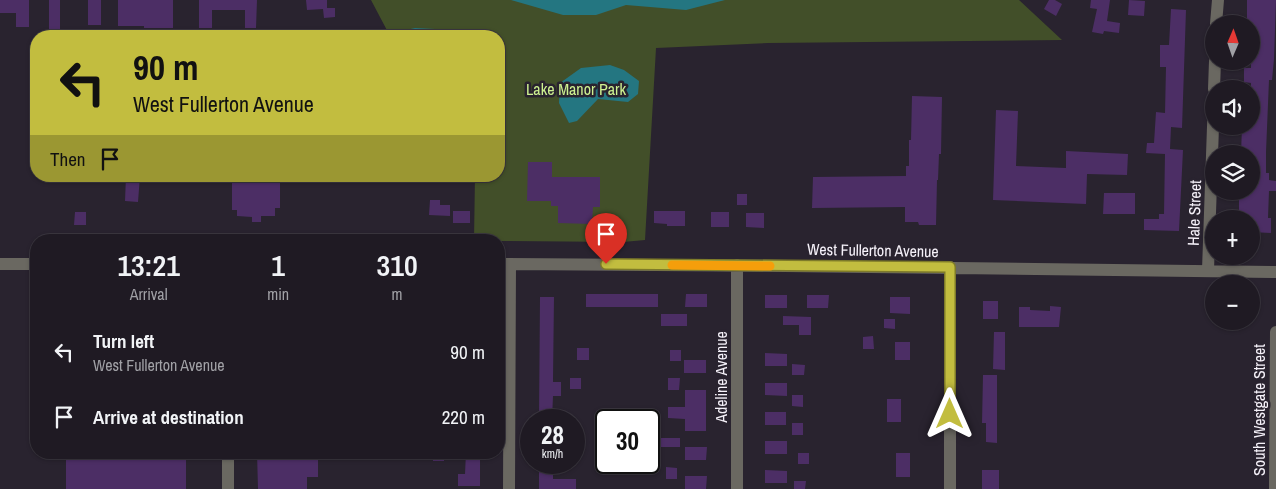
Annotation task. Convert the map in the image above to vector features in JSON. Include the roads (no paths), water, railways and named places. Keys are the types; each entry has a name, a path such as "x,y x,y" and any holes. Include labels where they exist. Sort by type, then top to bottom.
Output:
{"street":[{"path":"1217,15 1218,0"},
{"name":"Hale Street","path":"1208,270 1213,135"},
{"path":"0,264 30,264"},
{"name":"West Fullerton Avenue","path":"505,264 950,267 1276,272"},
{"name":"Adeline Avenue","path":"737,266 737,489"},
{"path":"950,267 950,489"},
{"path":"505,309 509,489"},
{"name":"South Westgate Street","path":"1275,489 1276,332"},
{"path":"228,459 228,489"}],"water":[{"path":"511,0 725,0 686,10 626,5 596,15 563,15"},
{"path":"415,28 438,30 406,30"},
{"path":"610,65 624,70 639,81 638,94 628,102 598,99 577,121 569,123 559,103 560,83 581,68"}],"park label":[{"name":"Lake Manor Park","path":"576,89"}]}
